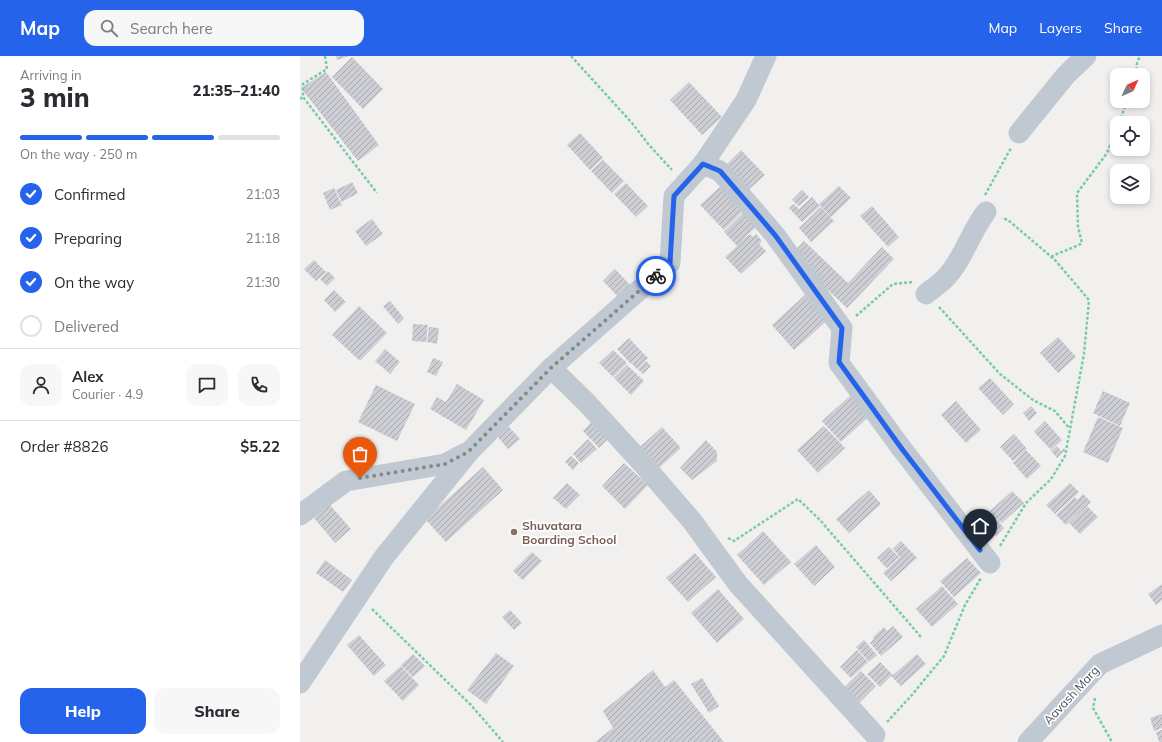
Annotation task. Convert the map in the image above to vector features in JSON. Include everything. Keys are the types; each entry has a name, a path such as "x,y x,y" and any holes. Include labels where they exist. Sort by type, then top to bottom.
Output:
{"street":[{"path":"300,683 384,558 468,452 551,368 670,263 674,196 703,164 746,100 766,56"},
{"path":"1019,133 1066,75 1083,58"},
{"path":"703,164 720,171 775,235 842,328 839,362 902,449 990,563"},
{"path":"926,294 949,274 965,249 978,221 986,212"},
{"path":"551,368 586,402 642,463 692,521 738,584 875,736"},
{"path":"300,515 346,480 445,464 468,452"},
{"name":"Aavash Marg","path":"1028,742 1100,664 1162,635"}],"path":[{"path":"325,56 327,69 303,84 303,97 377,193"},
{"path":"571,56 685,184"},
{"path":"1137,68 1140,56"},
{"path":"300,100 303,97"},
{"path":"875,736 944,656 965,606 1026,503 1051,479 1065,456 1084,354 1089,300 1051,257 1008,220 977,209 1019,133"},
{"path":"1051,257 1062,251 1073,249 1082,243 1078,227 1077,194 1107,153 1110,146"},
{"path":"842,328 893,284 914,281 1000,374 1033,400 1055,411 1069,428"},
{"path":"727,538 734,541 798,499 820,520 921,637"},
{"path":"358,596 472,705 503,742"},
{"path":"1095,692 1094,708 1112,742"}],"building":[{"path":"336,56 349,56 337,60"},
{"path":"352,57 383,89 363,109 332,77"},
{"path":"326,72 379,145 358,161 301,88"},
{"path":"689,82 722,117 702,135 670,100"},
{"path":"580,133 603,158 590,170 567,145"},
{"path":"741,150 765,175 746,192 723,168"},
{"path":"603,160 624,181 612,193 591,171"},
{"path":"352,182 358,193 342,202 336,190"},
{"path":"626,183 648,206 636,217 614,194"},
{"path":"721,186 744,210 724,230 700,205"},
{"path":"839,186 851,198 831,217 819,204"},
{"path":"334,188 342,205 330,210 323,193"},
{"path":"802,190 809,197 799,206 792,200"},
{"path":"812,197 820,206 802,222 789,208 794,204 799,209"},
{"path":"872,206 899,237 888,247 860,216"},
{"path":"821,207 834,221 811,242 799,228"},
{"path":"744,212 757,226 743,239 750,234 753,237 756,234 762,241 759,244 766,251 741,274 725,257 737,246 724,232"},
{"path":"372,219 383,234 366,246 355,231"},
{"path":"804,241 848,283 882,247 894,259 847,308 791,255"},
{"path":"314,260 326,272 316,281 304,269"},
{"path":"615,269 632,287 620,299 603,281"},
{"path":"328,271 335,278 327,286 320,279"},
{"path":"334,290 346,302 335,312 324,300"},
{"path":"805,295 828,320 794,350 772,325"},
{"path":"390,301 404,318 398,324 383,306"},
{"path":"359,306 387,333 360,361 332,335"},
{"path":"413,324 428,325 426,342 412,341"},
{"path":"429,327 439,328 437,344 427,342"},
{"path":"1058,337 1076,357 1058,373 1040,353"},
{"path":"629,338 643,353 631,364 617,349"},
{"path":"385,349 400,362 390,374 375,361"},
{"path":"613,350 627,363 613,377 599,363"},
{"path":"643,353 648,358 637,369 632,364"},
{"path":"433,358 443,362 436,376 427,372"},
{"path":"646,361 651,366 643,374 638,369"},
{"path":"627,365 644,381 631,395 614,378"},
{"path":"990,378 1014,404 1003,415 978,388"},
{"path":"457,384 484,400 466,430 430,409 437,397 446,402"},
{"path":"376,385 415,404 397,441 358,422"},
{"path":"1103,391 1130,403 1120,426 1093,413"},
{"path":"853,393 872,414 841,442 822,421"},
{"path":"956,401 981,430 966,443 941,415"},
{"path":"1031,406 1037,413 1029,421 1023,413"},
{"path":"596,417 613,434 599,448 583,431"},
{"path":"1098,417 1123,428 1108,463 1083,452"},
{"path":"1045,421 1062,440 1051,450 1034,432"},
{"path":"508,426 520,439 508,449 497,436"},
{"path":"824,426 845,448 818,473 797,450"},
{"path":"662,427 681,448 659,468 640,447"},
{"path":"1014,434 1027,449 1013,461 1000,447"},
{"path":"588,439 597,449 581,463 573,454"},
{"path":"706,440 717,452 717,461 692,480 680,468"},
{"path":"1057,446 1061,451 1064,448 1065,450 1057,458 1051,451"},
{"path":"1026,450 1041,466 1027,479 1013,463"},
{"path":"571,456 579,463 573,470 565,462"},
{"path":"624,463 648,485 625,509 602,486"},
{"path":"483,467 503,490 446,542 425,519"},
{"path":"567,483 580,495 566,509 553,498"},
{"path":"1070,483 1079,492 1055,514 1046,505"},
{"path":"869,490 881,504 849,533 836,519"},
{"path":"1012,491 1024,503 1002,523 994,516 1004,528 996,536 983,522 992,513 990,511"},
{"path":"1083,494 1091,502 1066,525 1056,515 1075,497 1077,500"},
{"path":"330,505 351,529 335,543 314,518"},
{"path":"1087,506 1098,517 1080,534 1069,523"},
{"path":"763,531 791,562 764,585 737,555"},
{"path":"901,541 917,558 891,581 883,573 900,557 893,549"},
{"path":"816,545 835,567 814,586 794,564"},
{"path":"889,547 899,557 887,568 877,558"},
{"path":"532,552 542,561 523,580 513,571"},
{"path":"695,553 716,577 688,602 666,578"},
{"path":"967,558 981,573 954,597 940,581"},
{"path":"325,560 352,580 343,592 316,573"},
{"path":"1162,584 1162,600 1156,605 1148,594"},
{"path":"942,586 958,604 932,627 916,609"},
{"path":"718,589 744,619 717,643 691,613"},
{"path":"510,610 522,623 514,630 502,617"},
{"path":"893,626 903,637 881,656 870,643 874,639 873,637 884,627 887,631"},
{"path":"359,635 386,665 374,676 347,645"},
{"path":"864,640 877,655 869,662 856,647"},
{"path":"857,650 868,662 851,678 840,667"},
{"path":"496,653 514,666 486,704 467,690"},
{"path":"413,654 425,666 413,677 401,665"},
{"path":"917,654 926,664 901,686 891,676 880,687 867,674 880,662 893,675"},
{"path":"401,666 419,685 403,701 384,681"},
{"path":"653,670 665,687 674,680 724,742 595,742 613,728 603,711"},
{"path":"861,671 876,686 859,703 844,688"},
{"path":"702,678 719,706 709,713 691,684"},
{"path":"1162,714 1162,728 1154,731 1150,718"},
{"path":"1162,730 1162,742 1159,742 1156,732"}],"way so far":[{"path":"360,478 445,464 468,452 551,368 656,276"}],"place":[{"name":"Shuvatara Boarding School","path":"514,532"}],"route":[{"path":"656,276 670,263 674,196 703,164 720,171 775,235 842,328 839,362 902,449 980,550"}]}
